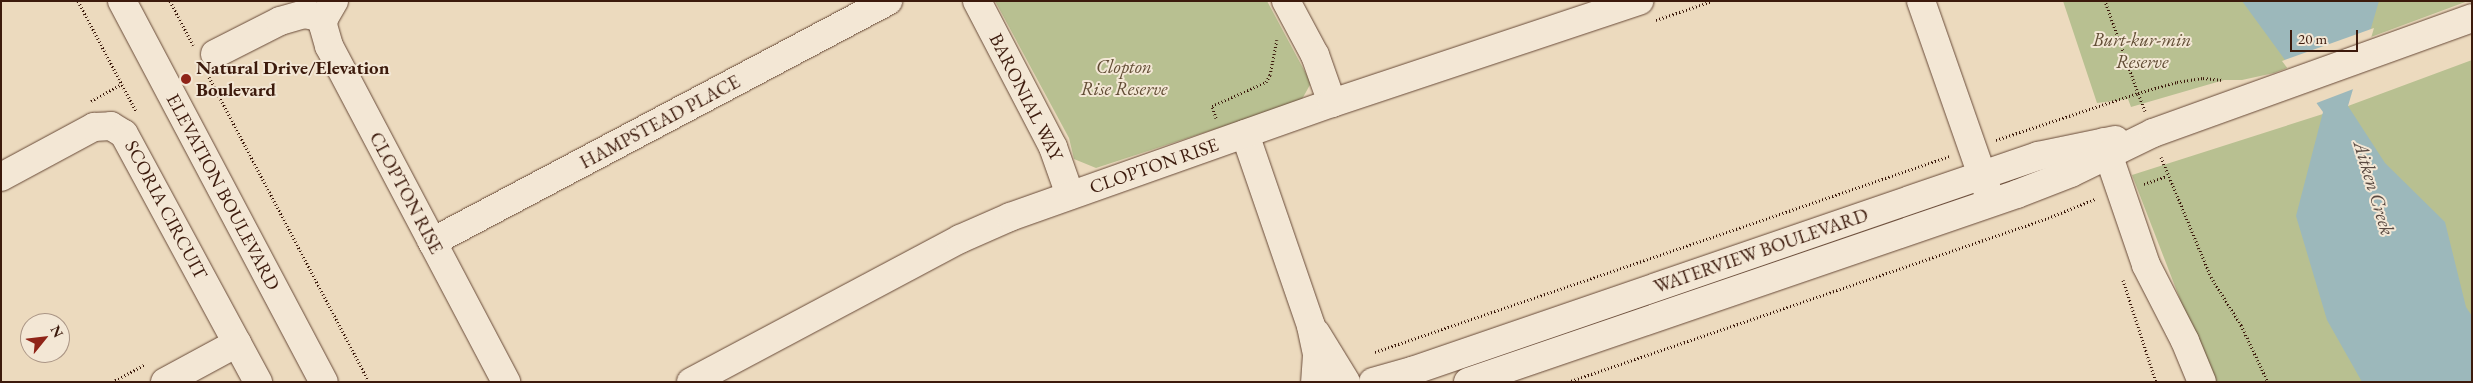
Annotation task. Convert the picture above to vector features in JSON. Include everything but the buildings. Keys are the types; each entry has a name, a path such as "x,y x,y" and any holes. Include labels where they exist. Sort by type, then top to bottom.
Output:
{"street":[{"name":"ELEVATION BOULEVARD","path":"122,1 324,382"},
{"name":"HAMPSTEAD PLACE","path":"432,242 888,1"},
{"name":"BARONIAL WAY","path":"977,1 1053,147 1070,195"},
{"path":"1286,1 1315,55 1332,103"},
{"path":"1921,1 1992,203"},
{"path":"206,59 280,20 329,10"},
{"name":"CLOPTON RISE","path":"329,10 323,25 329,46 506,382"},
{"name":"CLOPTON RISE","path":"691,382 960,240 1010,217 1332,103 1644,12"},
{"name":"WATERVIEW BOULEVARD","path":"1373,382 1412,371 2038,156 2106,148 2153,133 2472,18"},
{"name":"SCORIA CIRCUIT","path":"1,177 94,128 111,126 124,134 258,382"},
{"path":"1235,138 1311,326 1346,382"},
{"path":"2106,148 2146,265 2186,341 2202,382"},
{"name":"WATERVIEW BOULEVARD","path":"1468,382 1992,203 2071,173 2106,148"},
{"path":"1680,279 1689,305"},
{"path":"1311,326 1317,355 1315,382"},
{"path":"165,382 237,343"}],"path":[{"path":"170,1 206,59 369,382"},
{"path":"1644,12 1712,1"},
{"path":"2105,1 2168,176 2201,255 2211,277 2241,325 2268,382"},
{"path":"1235,138 1212,106 1266,82 1277,46 1273,31"},
{"path":"1375,352 1972,148 2138,94 2177,82 2203,78 2232,80"},
{"path":"1568,382 2029,224 2095,199"}],"green space":[{"name":"Clopton Rise Reserve","path":"995,1 1267,1 1311,83 1301,101 1096,168 1074,159 1069,138"},
{"name":"Burt-kur-min Reserve","path":"2063,1 2468,1 2274,73 2242,80 2224,80 2131,107 2128,99 2097,103"},
{"path":"2472,60 2472,382 2212,382 2132,175 2348,106"}],"water":[{"name":"Aitken Creek","path":"2242,1 2379,1 2348,106 2385,163 2445,222 2466,307 2472,316 2472,382 2362,382 2327,320 2296,216 2323,112"}],"pier":[{"path":"2374,28 2356,88 2314,104 2282,61"}],"place":[{"name":"Natural Drive/Elevation Boulevard","path":"186,79"}]}
